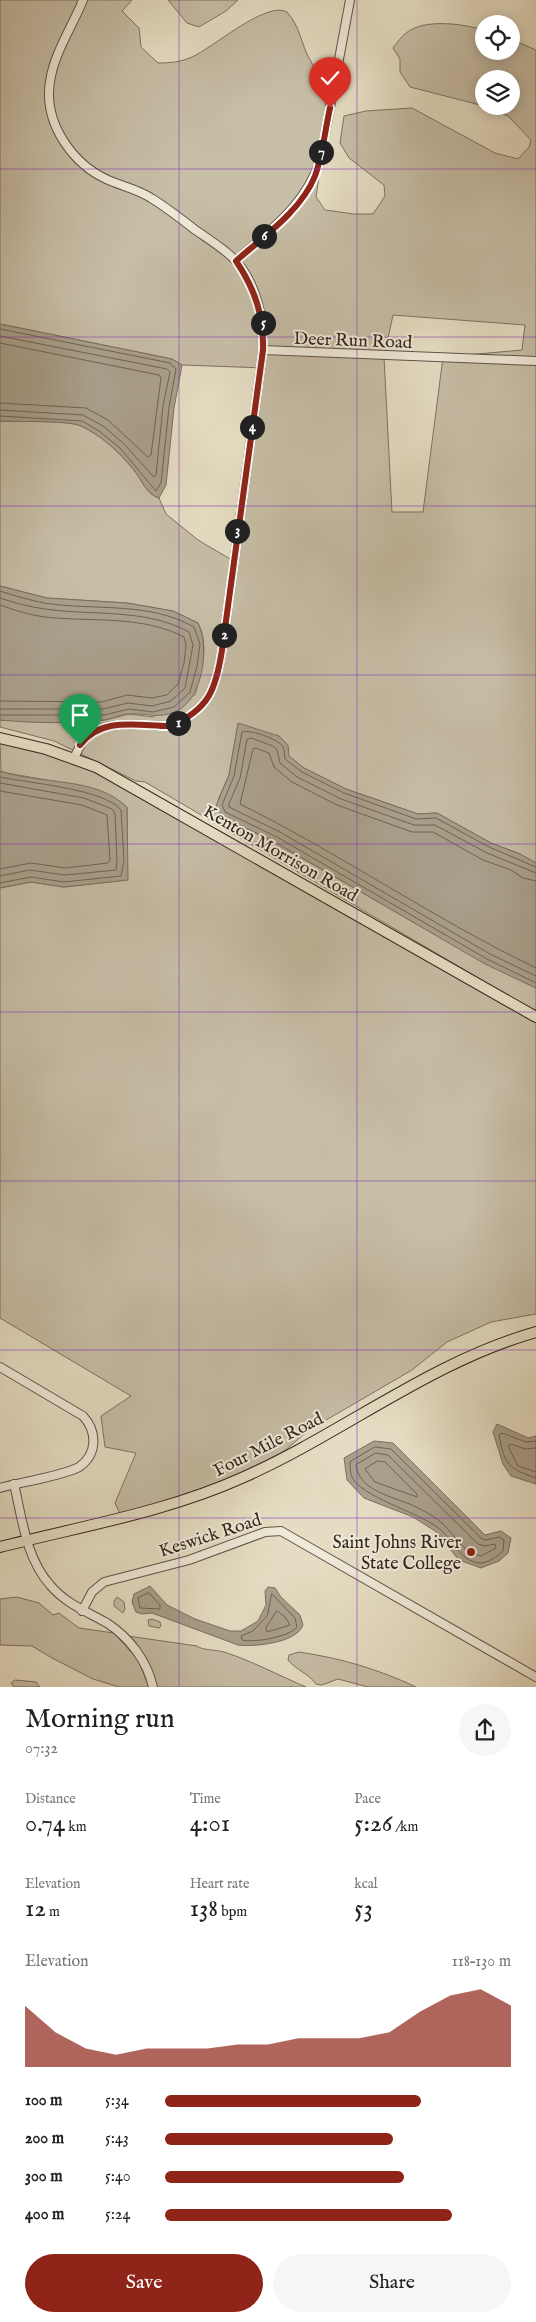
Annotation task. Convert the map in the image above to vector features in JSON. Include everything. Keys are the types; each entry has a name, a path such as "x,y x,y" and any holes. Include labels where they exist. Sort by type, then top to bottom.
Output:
{"main road":[{"name":"Kenton Morrison Road","path":"0,738 74,758 139,790 536,1018"},
{"name":"Four Mile Road","path":"0,1547 134,1514 210,1492 246,1476 440,1370 518,1337 536,1332"}],"street":[{"path":"74,758 88,735 100,728 113,725 170,726 193,714 208,700 215,687 222,650 263,350 262,322 257,299 236,261 151,197 105,179 87,168 65,143 52,112 49,94 50,75 59,50 83,0"},
{"path":"236,261 297,205 314,178 320,161 350,0"},
{"name":"Deer Run Road","path":"263,350 536,361"},
{"path":"0,1367 84,1416 89,1422 94,1436 92,1450 80,1466 0,1488"},
{"path":"14,1484 27,1540 36,1564 50,1585 61,1597 82,1611 105,1622 125,1638 141,1658 153,1687"},
{"name":"Keswick Road","path":"82,1611 92,1592 104,1582 198,1558 265,1532 281,1531 536,1677"}],"shaded area":[{"path":"0,0 132,0 122,11 139,28 141,47 158,63 188,59 253,19 278,10 287,12 298,29 310,60 332,91 316,197 325,210 354,214 373,214 385,196 384,185 349,158 340,143 344,116 366,111 412,108 495,153 518,159 529,147 531,140 506,115 520,115 520,70 475,70 475,104 410,87 400,72 400,59 393,48 404,35 414,28 433,24 455,24 475,28 475,60 520,60 520,43 536,50 536,863 520,854 491,843 437,813 418,814 346,789 304,768 238,724 229,775 218,800 221,816 301,857 456,946 536,988 536,1012 145,782 136,781 54,741 0,727 0,720 105,720 129,714 153,717 195,695 202,668 204,650 202,632 198,623 173,611 127,603 47,598 0,586 0,421 74,424 96,434 129,464 147,490 159,498 166,514 198,540 237,563 265,368 182,365 172,359 0,324","holes":["393,315 525,325 522,350 443,357 423,512 392,512 384,357"]},
{"path":"168,0 238,0 226,11 199,27 187,23"},
{"path":"0,743 48,755 94,771 536,1022 536,1314 491,1322 447,1342 412,1370 309,1430 283,1452 244,1473 209,1488 120,1514 115,1503 136,1453 105,1447 101,1416 131,1396 0,1318 0,888 31,882 64,887 127,880 127,808 87,787 1,772"},
{"path":"17,1597 39,1603 53,1615 59,1613 79,1628 114,1633 138,1660 149,1687 119,1687 93,1679 32,1646 0,1645 0,1599"},
{"path":"117,1597 124,1602 125,1609 123,1613 114,1606 114,1601"},
{"path":"152,1619 160,1622 161,1626 159,1628 149,1626 148,1620"},
{"path":"128,1636 197,1646 203,1649 223,1652 306,1687 157,1687 145,1657"},
{"path":"299,1652 359,1665 416,1687 368,1687 338,1679 322,1685 316,1684 288,1660 289,1655"},
{"path":"15,1680 36,1682 40,1687 14,1687 11,1683"}],"water":[{"path":"0,324 172,359 182,365 174,408 166,485 159,498 147,490 134,470 103,439 81,426 54,422 0,421"},
{"path":"0,586 47,598 127,603 173,611 198,623 202,634 203,646 202,672 192,697 185,706 175,712 163,715 127,714 104,720 65,723 0,720"},
{"path":"238,723 279,736 288,745 289,756 304,768 346,789 418,814 437,813 491,843 520,854 536,863 536,988 485,964 275,842 221,816 216,806 229,775"},
{"path":"0,771 99,790 114,797 127,807 128,880 64,887 31,882 0,888"},
{"path":"497,1424 528,1438 536,1436 536,1484 511,1476 503,1464 493,1432"},
{"path":"374,1441 393,1443 485,1535 501,1531 511,1538 508,1553 499,1561 481,1568 459,1560 435,1531 413,1517 364,1498 347,1480 344,1458"},
{"path":"150,1586 167,1605 195,1619 230,1631 241,1631 258,1621 266,1605 265,1591 268,1587 275,1588 281,1597 300,1615 303,1625 293,1636 284,1640 264,1644 238,1645 152,1613 142,1614 136,1612 132,1602 134,1594"}],"place":[{"name":"Saint Johns River State College","path":"471,1552"}],"route":[{"path":"80,745 88,735 100,728 113,725 170,726 177,723 193,714 208,700 215,687 222,650 264,336 257,299 248,278 236,261 286,216 306,193 320,161 330,108"}]}
